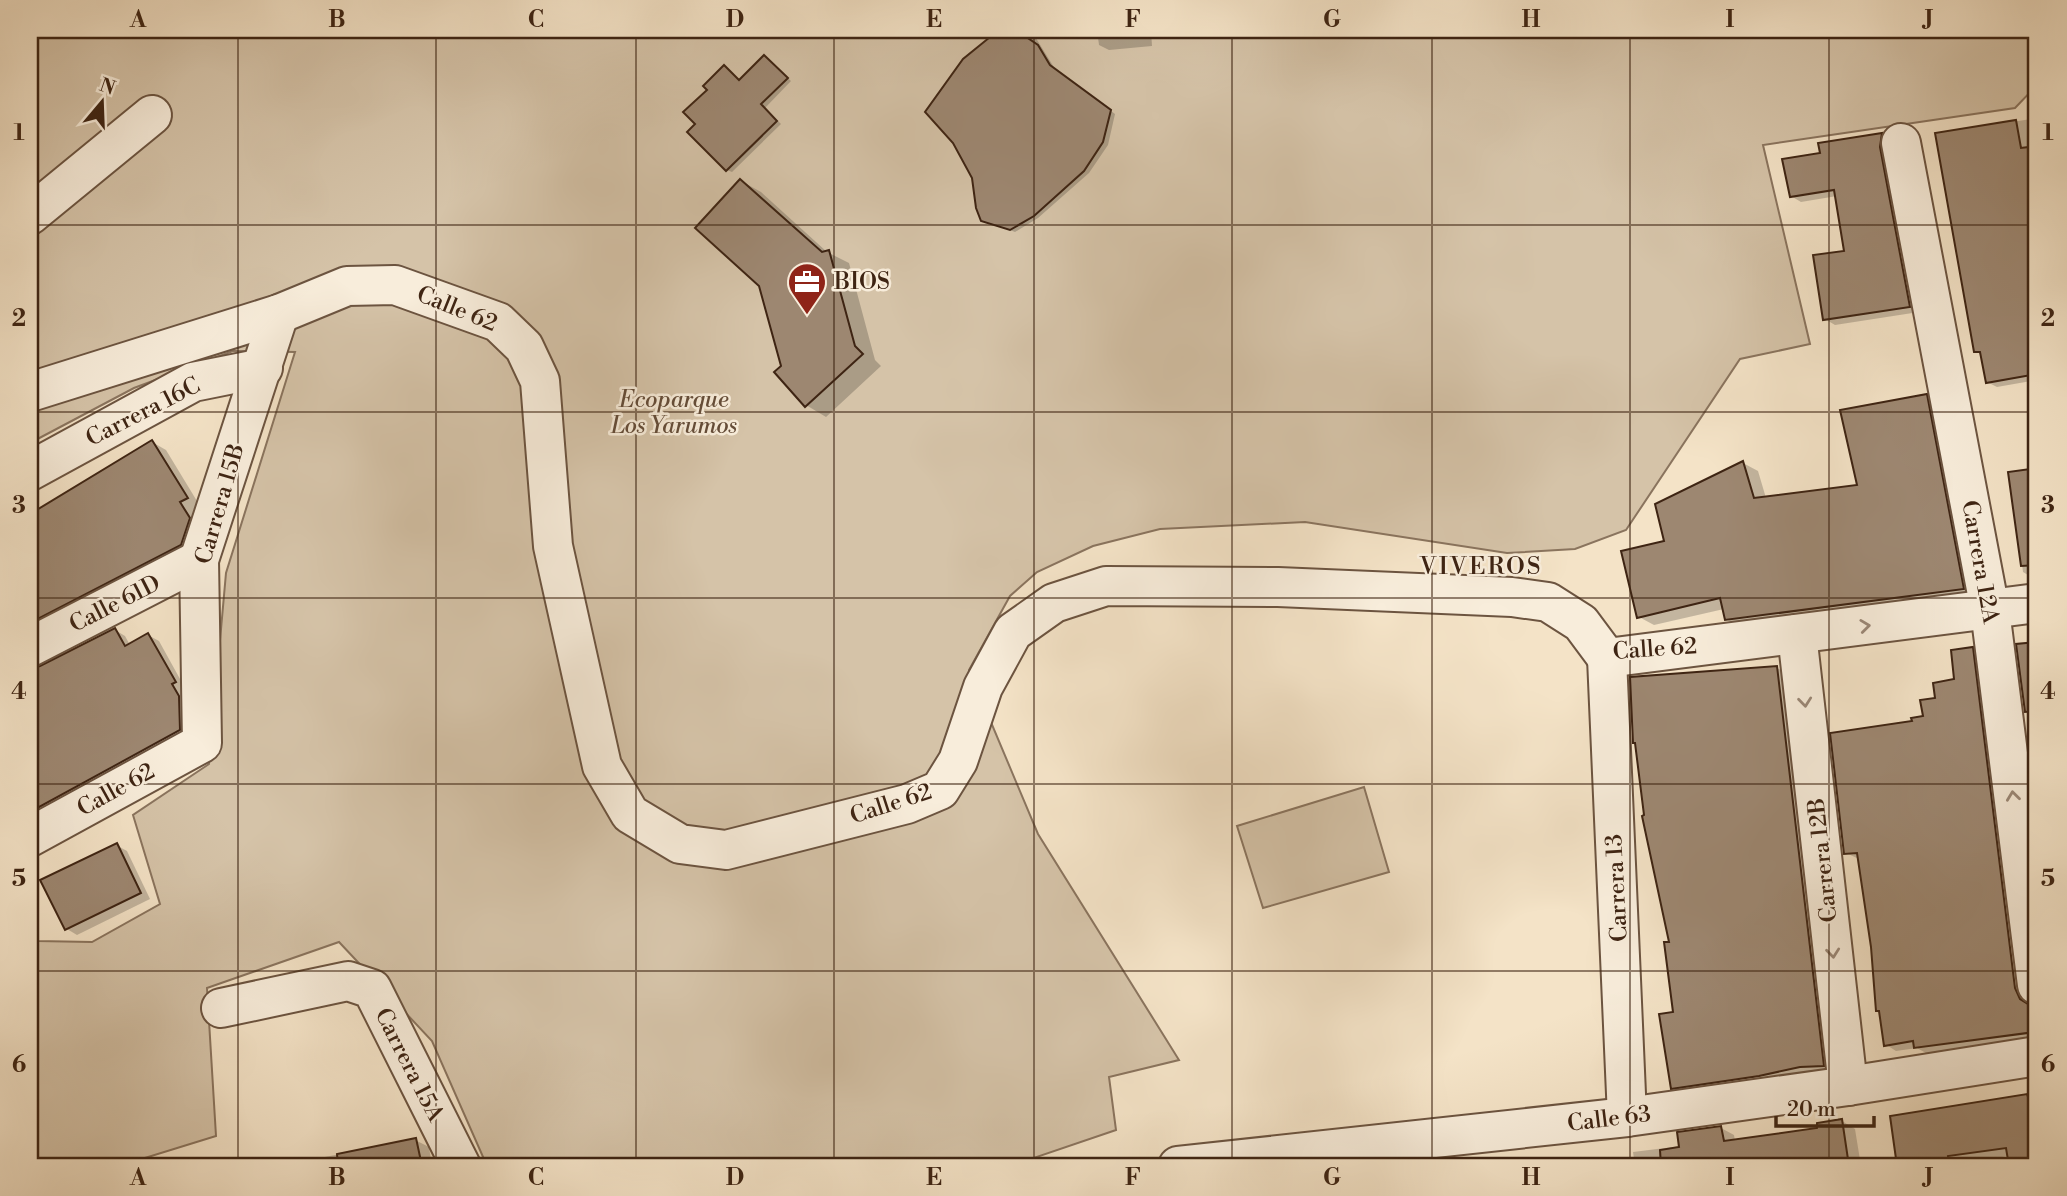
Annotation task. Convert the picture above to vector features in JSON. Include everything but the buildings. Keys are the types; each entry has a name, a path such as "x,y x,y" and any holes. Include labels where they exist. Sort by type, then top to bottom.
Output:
{"street":[{"path":"30,215 152,115"},
{"name":"Carrera 12A","path":"1901,143 1990,610 2037,985"},
{"name":"Calle 62","path":"30,392 279,314 347,286 395,285 498,322 524,347 540,381 552,546 602,766 630,814 680,844 726,850 907,804 940,790 958,761 983,687 1013,632 1054,603 1106,586 1278,587 1512,597 1548,602 1581,623 1607,658 2037,603"},
{"name":"Carrera 15B","path":"202,743 199,561 279,314"},
{"name":"Carrera 16C","path":"30,471 193,382 263,368"},
{"name":"Calle 61D","path":"30,647 199,561"},
{"name":"Carrera 12B","path":"1797,634 1848,1086"},
{"name":"Carrera 13","path":"1607,658 1627,1117"},
{"name":"Calle 62","path":"30,837 202,743"},
{"name":"Carrera 15A","path":"220,1008 348,981 372,989 461,1166"},
{"name":"Calle 63","path":"1178,1166 1627,1117 2037,1056"}],"green space":[{"name":"Ecoparque Los Yarumos","path":"30,30 2037,30 2037,85 2015,108 1763,145 1810,344 1740,359 1626,530 1575,549 1507,553 1305,522 1160,529 1093,546 1037,572 1010,596 969,670 1038,834 1179,1060 1109,1077 1116,1130 1010,1166 487,1166 432,1041 339,942 207,988 216,1136 119,1166 30,1166 30,931 37,941 92,942 160,904 133,815 209,764 226,573 295,352 233,351 134,388 30,443"},
{"path":"1364,787 1389,872 1263,908 1237,826"}],"place":[{"name":"BIOS","path":"807,316"}],"district":[{"name":"VIVEROS","path":"1481,567"}]}
